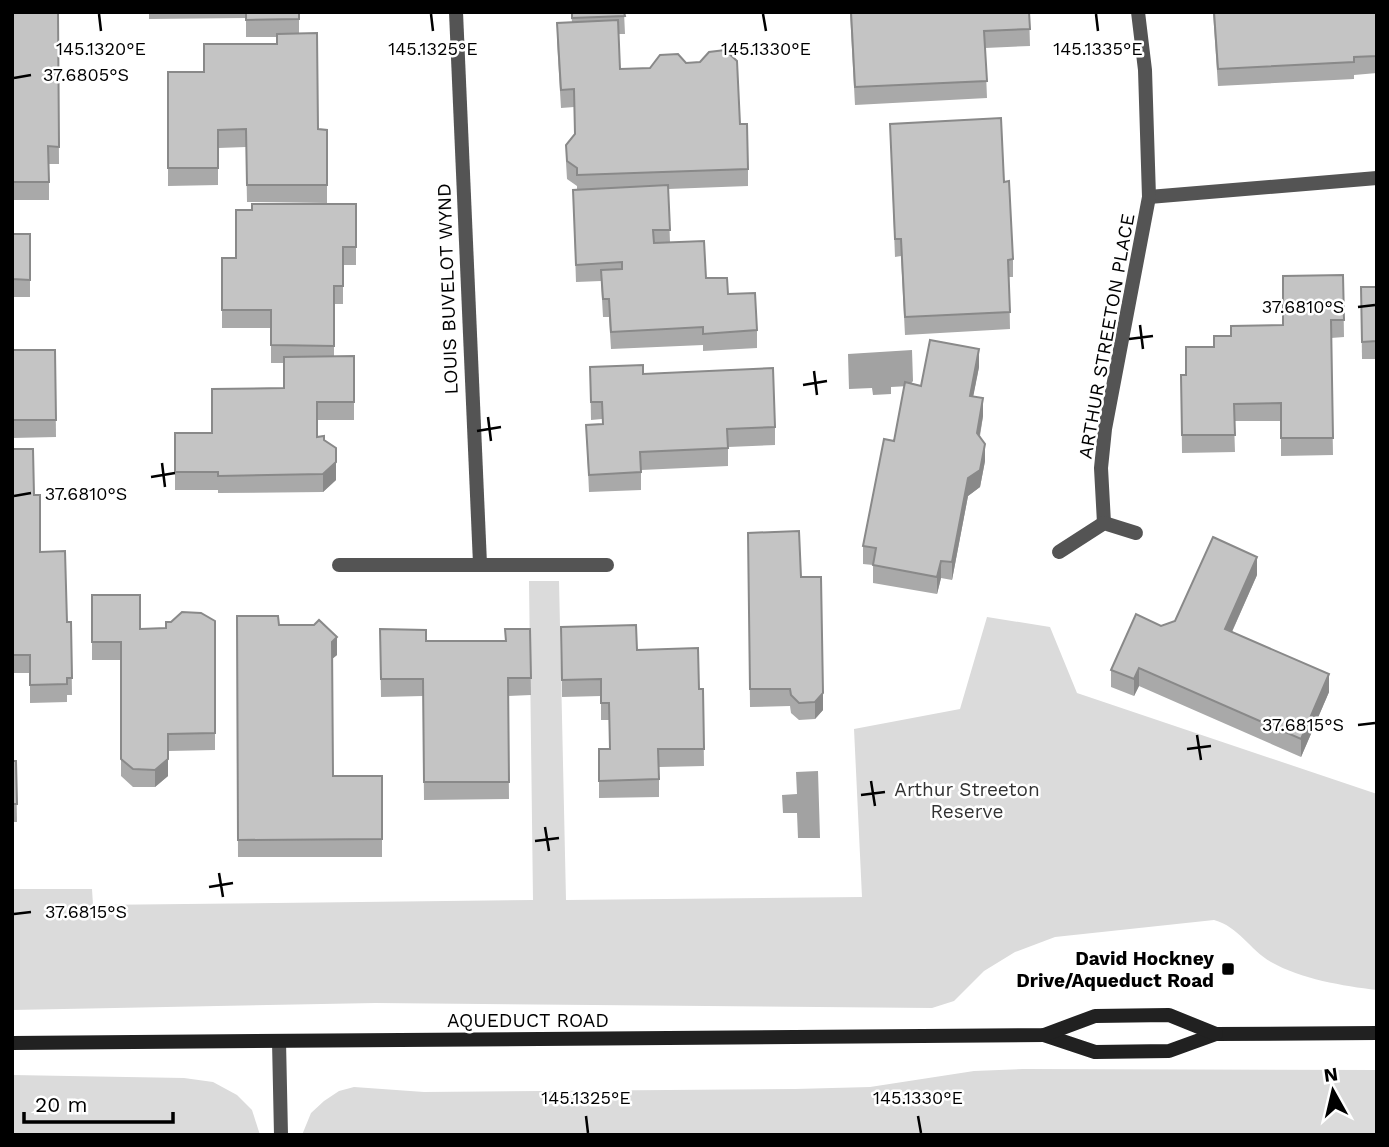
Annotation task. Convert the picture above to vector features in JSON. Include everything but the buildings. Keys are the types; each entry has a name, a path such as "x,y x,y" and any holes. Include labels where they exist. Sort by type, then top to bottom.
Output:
{"main road":[{"name":"AQUEDUCT ROAD","path":"1044,1035 1095,1017 1169,1014 1216,1034"},
{"name":"AQUEDUCT ROAD","path":"12,1043 1044,1035 1095,1052 1169,1051 1216,1034 1377,1033"}],"street":[{"name":"LOUIS BUVELOT WYND","path":"456,12 480,564"},
{"name":"ARTHUR STREETON PLACE","path":"1104,523 1101,468 1105,429 1149,197 1145,70 1138,12"},
{"name":"ARTHUR STREETON PLACE","path":"1149,197 1377,178"},
{"path":"1059,552 1104,523 1136,533"},
{"path":"339,565 607,565"},
{"path":"279,1041 281,1135"}],"green space":[{"name":"Arthur Streeton Reserve","path":"529,581 559,581 566,900 862,897 854,729 960,709 987,617 1050,627 1077,693 1377,794 1377,990 1322,981 1283,968 1263,957 1223,923 1214,920 1055,937 1015,952 984,971 954,1001 932,1008 376,1003 12,1010 12,889 92,889 93,905 533,900"},
{"path":"1377,1070 1377,1135 302,1135 311,1113 324,1101 339,1091 354,1087 424,1092 870,1087 974,1071"},
{"path":"12,1075 184,1078 213,1082 237,1095 252,1110 260,1135 12,1135"}],"shaded area":[{"path":"912,350 913,381 909,386 891,387 891,394 873,395 872,388 849,389 848,354"},
{"path":"818,771 820,838 798,838 797,813 783,813 782,795 797,794 796,772"}],"place":[{"name":"David Hockney Drive/Aqueduct Road","path":"1228,969"}]}
